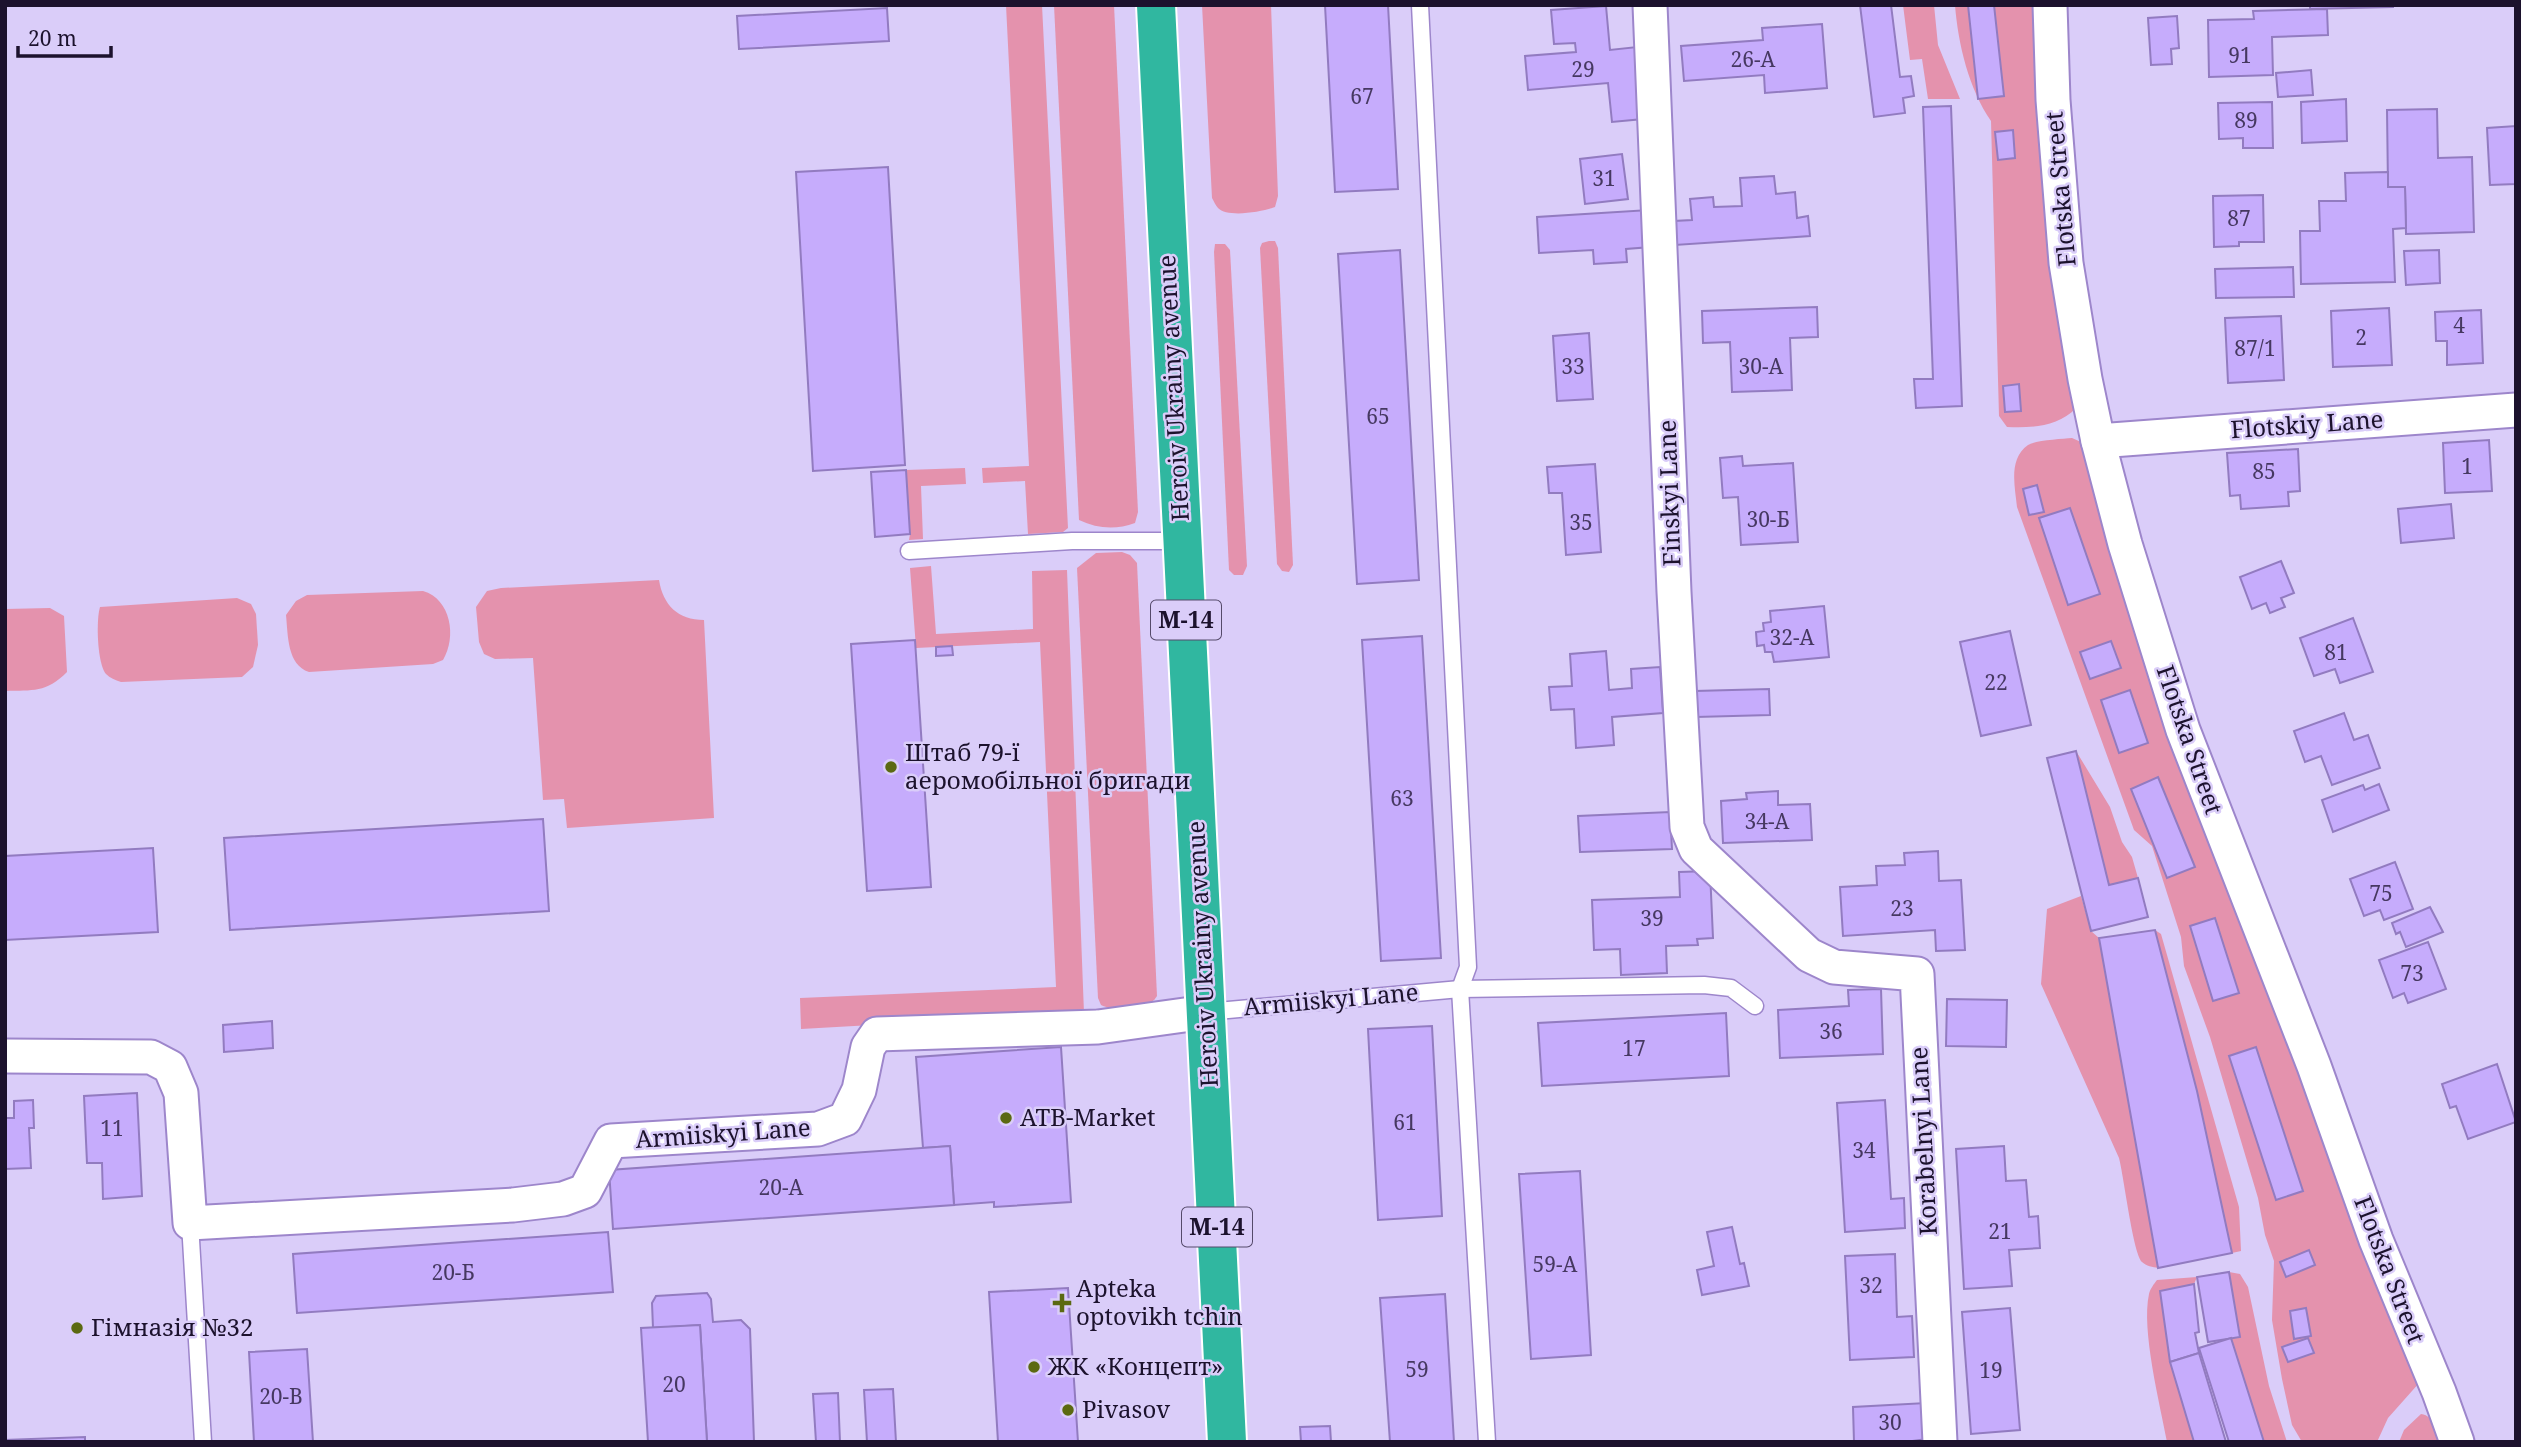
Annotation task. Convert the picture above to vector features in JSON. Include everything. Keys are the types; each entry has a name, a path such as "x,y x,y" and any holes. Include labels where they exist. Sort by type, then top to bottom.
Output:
{"highway":[{"name":"Heroiv Ukrainy avenue","path":"1156,5 1227,1442"}],"street":[{"name":"Finskyi Lane","path":"1650,5 1674,592 1688,827 1696,849 1792,938"},
{"name":"Flotska Street","path":"2050,5 2053,100 2066,263 2098,441 2125,544 2183,730 2314,1066 2376,1240 2457,1442"},
{"name":"Flotskiy Lane","path":"2098,441 2516,410"},
{"name":"Korabelnyi Lane","path":"1792,938 1809,955 1834,967 1917,974 1940,1442"},
{"name":"Armiiskyi Lane","path":"190,1223 500,1206 563,1199 585,1191 611,1141 818,1129 845,1119 859,1090 868,1047 877,1034 1098,1027 1206,1012"},
{"path":"5,1056 151,1057 170,1067 181,1093 190,1223"}],"lane":[{"path":"1420,5 1468,967 1460,989 1487,1442"},
{"path":"909,551 1072,541 1182,541"},
{"name":"Armiiskyi Lane","path":"1206,1012 1460,989 1718,985 1731,988 1755,1006"},
{"path":"190,1223 202,1442"}],"shaded area":[{"path":"1006,5 1042,5 1068,528 1063,532 1028,534 1025,481 983,483 982,468 1029,466"},
{"path":"1054,5 1114,5 1138,512 1135,523 1121,527 1100,527 1079,520"},
{"path":"1202,5 1271,5 1278,196 1275,207 1262,211 1229,213 1218,208 1212,198"},
{"path":"1903,5 1934,5 1938,45 1960,99 1928,99 1922,59 1910,60"},
{"path":"1955,5 2042,5 2076,408 2053,423 2007,427 1999,416 1991,121 1966,66"},
{"path":"1275,241 1278,248 1293,565 1289,572 1282,571 1277,564 1260,248 1262,243"},
{"path":"1215,244 1225,244 1230,250 1247,566 1243,575 1234,575 1229,570"},
{"path":"2072,438 2081,442 2420,1382 2388,1418 2377,1442 2302,1442 2292,1425 2272,1320 2274,1261 2210,1037 2184,966 2181,937 2152,846 2134,830 2017,507 2014,474 2022,451 2037,442"},
{"path":"965,468 966,484 921,486 923,539 909,540 906,470"},
{"path":"1122,552 1130,555 1137,563 1157,996 1147,1005 1131,1009 1101,1005 1098,998 1077,568 1096,553"},
{"path":"931,566 936,634 1033,629 1032,571 1067,570 1084,1013 801,1029 800,998 1056,987 1040,642 916,648 910,568"},
{"path":"659,580 664,597 673,609 687,617 704,620 714,818 567,828 564,799 543,800 533,658 495,659 484,654 479,642 476,607 487,591 501,588"},
{"path":"423,591 440,602 449,620 450,641 443,660 433,664 309,672 296,663 288,640 286,615 296,601 307,595"},
{"path":"237,598 251,604 256,614 258,645 253,667 242,677 121,682 106,674 98,641 100,607"},
{"path":"50,608 64,616 67,672 46,687 5,691 5,609"},
{"path":"2076,751 2110,807 2122,842 2132,857 2138,878 2109,885"},
{"path":"2081,896 2091,931 2099,938 2158,1268 2142,1262 2139,1256 2119,1158 2041,984 2047,909"},
{"path":"2155,930 2161,934 2239,1207 2241,1251 2232,1253 2197,1091"},
{"path":"2229,1272 2240,1274 2248,1287 2269,1386 2287,1442 2264,1442 2231,1338 2240,1336"},
{"path":"2197,1277 2194,1284 2160,1292 2170,1362 2194,1442 2167,1442 2149,1347 2149,1294 2157,1280"},
{"path":"2421,1414 2432,1421 2441,1442 2399,1442 2404,1430"}],"building":[{"path":"1325,5 1388,5 1398,189 1335,192"},
{"path":"1860,5 1891,5 1900,77 1911,76 1914,96 1903,98 1905,113 1874,117"},
{"path":"1968,5 1994,5 2004,96 1978,99"},
{"path":"2310,5 2393,5 2393,7 2310,9"},
{"path":"1606,6 1610,50 1637,47 1643,119 1612,122 1608,83 1528,90 1525,56 1576,52 1575,43 1554,44 1551,10"},
{"path":"887,8 889,41 739,49 737,16"},
{"path":"2327,9 2328,35 2272,37 2273,75 2209,77 2208,20 2254,19 2253,11"},
{"path":"2177,16 2179,48 2171,49 2172,64 2151,65 2148,18"},
{"path":"1822,24 1827,88 1765,93 1764,75 1684,81 1681,46 1763,40 1762,28"},
{"path":"2311,70 2313,95 2278,97 2276,73"},
{"path":"2346,99 2347,141 2302,143 2301,102"},
{"path":"2272,102 2273,148 2243,148 2243,138 2219,139 2218,103"},
{"path":"1951,106 1962,406 1916,408 1914,379 1933,379 1923,107"},
{"path":"2437,109 2438,158 2472,157 2474,232 2406,234 2405,187 2388,187 2387,110"},
{"path":"2516,126 2516,184 2490,185 2487,128"},
{"path":"2013,130 2015,158 1998,160 1995,132"},
{"path":"1622,154 1628,199 1585,204 1580,159"},
{"path":"888,167 905,465 813,471 796,172"},
{"path":"2388,172 2388,187 2405,187 2406,228 2393,229 2395,282 2301,284 2300,231 2320,231 2319,201 2346,201 2345,173"},
{"path":"1774,176 1776,194 1795,192 1797,218 1808,216 1810,236 1675,245 1674,221 1692,220 1690,199 1713,197 1714,207 1742,206 1740,178"},
{"path":"2263,195 2264,242 2239,242 2239,246 2214,247 2213,196"},
{"path":"1649,210 1651,247 1626,249 1627,262 1594,264 1593,250 1539,253 1537,217"},
{"path":"1400,250 1419,580 1357,584 1338,254"},
{"path":"2439,250 2440,283 2406,285 2404,251"},
{"path":"2293,267 2294,297 2216,298 2215,269"},
{"path":"1817,307 1818,337 1790,338 1792,390 1732,392 1730,342 1703,343 1702,311"},
{"path":"2389,308 2392,365 2333,367 2331,311"},
{"path":"2481,310 2483,363 2447,365 2447,341 2436,341 2435,312"},
{"path":"2281,316 2284,380 2228,383 2225,318"},
{"path":"1589,333 1593,399 1557,401 1553,336"},
{"path":"2019,384 2021,411 2005,412 2003,386"},
{"path":"2489,440 2492,491 2445,493 2443,443"},
{"path":"2298,449 2300,491 2288,492 2289,506 2241,509 2240,495 2230,496 2227,453"},
{"path":"1742,456 1743,466 1793,463 1798,542 1741,545 1738,497 1723,498 1720,458"},
{"path":"1595,464 1601,552 1566,555 1562,493 1549,493 1547,467"},
{"path":"906,470 910,534 875,537 871,472"},
{"path":"2037,485 2044,512 2029,515 2023,489"},
{"path":"2451,504 2454,538 2401,543 2398,509"},
{"path":"2070,508 2100,594 2068,605 2039,518"},
{"path":"2281,561 2294,593 2281,598 2285,607 2270,613 2266,603 2252,609 2240,577"},
{"path":"1824,606 1829,657 1774,662 1772,652 1765,652 1764,645 1757,646 1756,632 1764,631 1763,623 1771,622 1770,611"},
{"path":"2353,618 2373,672 2340,683 2335,669 2314,676 2300,638"},
{"path":"2010,631 2031,725 1981,736 1960,642"},
{"path":"1422,636 1441,958 1381,961 1362,640"},
{"name":"Штаб 79-ї аеромобільної бригади","path":"915,640 931,887 867,891 851,644"},
{"path":"2111,641 2121,668 2090,679 2080,652"},
{"path":"952,646 953,655 936,656 936,647"},
{"path":"1606,651 1609,690 1632,688 1631,669 1660,667 1663,713 1612,717 1614,745 1576,748 1574,709 1551,710 1549,687 1572,686 1570,654"},
{"path":"1769,689 1770,715 1696,717 1695,691"},
{"path":"2130,690 2148,743 2119,753 2101,700"},
{"path":"2344,713 2354,740 2368,735 2380,768 2332,785 2321,756 2305,762 2294,731"},
{"path":"2076,751 2109,885 2138,878 2148,917 2091,931 2047,758"},
{"path":"2158,777 2195,867 2167,878 2131,789"},
{"path":"2379,784 2389,810 2333,832 2322,800 2363,785 2365,790"},
{"path":"1778,791 1778,805 1810,804 1812,840 1723,843 1721,801 1747,799 1746,793"},
{"path":"1670,812 1672,849 1580,852 1578,816"},
{"path":"543,819 549,911 230,930 224,838"},
{"path":"153,848 158,932 5,940 5,856"},
{"path":"1938,851 1939,881 1961,880 1965,950 1936,951 1935,930 1843,936 1840,887 1877,885 1876,866 1905,865 1904,853"},
{"path":"2395,862 2413,909 2384,920 2380,910 2364,916 2350,879"},
{"path":"1710,871 1713,938 1697,939 1698,945 1666,946 1667,973 1621,975 1620,949 1594,950 1592,900 1680,897 1679,872"},
{"path":"2430,907 2443,932 2406,947 2400,932 2396,934 2392,923"},
{"path":"2215,918 2239,993 2213,1001 2190,926"},
{"path":"2155,930 2197,1091 2232,1253 2158,1268 2099,938"},
{"path":"2428,942 2446,989 2408,1003 2404,993 2393,998 2379,960"},
{"path":"1881,989 1883,1054 1780,1058 1778,1010 1849,1006 1848,990"},
{"path":"1947,999 2007,1000 2006,1047 1946,1046"},
{"path":"1726,1013 1729,1076 1542,1086 1538,1023"},
{"path":"272,1021 273,1048 224,1052 223,1025"},
{"path":"1432,1026 1442,1216 1378,1220 1368,1029"},
{"path":"1061,1047 1071,1202 994,1207 994,1202 954,1205 950,1146 923,1148 916,1057"},
{"path":"2256,1047 2303,1191 2276,1200 2229,1056"},
{"path":"2497,1064 2516,1122 2468,1139 2456,1106 2450,1108 2442,1084"},
{"path":"137,1093 142,1196 103,1199 102,1163 87,1163 84,1096"},
{"path":"33,1100 34,1128 29,1128 31,1168 5,1169 5,1118 14,1118 14,1101"},
{"path":"1885,1100 1891,1199 1904,1198 1905,1228 1845,1232 1837,1103"},
{"path":"950,1146 954,1205 613,1229 609,1170"},
{"path":"2004,1146 2006,1181 2026,1180 2029,1217 2038,1216 2040,1248 2009,1250 2012,1286 1964,1289 1956,1149"},
{"path":"1580,1171 1591,1355 1531,1359 1519,1174"},
{"path":"1732,1227 1740,1264 1744,1263 1749,1286 1702,1295 1697,1270 1714,1266 1707,1232"},
{"path":"608,1232 613,1292 297,1313 293,1254"},
{"path":"2309,1250 2315,1265 2286,1277 2280,1262"},
{"path":"1895,1254 1897,1317 1912,1316 1914,1357 1850,1360 1845,1256"},
{"path":"2229,1272 2240,1337 2208,1342 2197,1277"},
{"path":"2194,1284 2199,1332 2195,1333 2199,1353 2170,1362 2160,1291"},
{"name":"ЖК «Концепт»","path":"1068,1288 1078,1442 998,1442 989,1292"},
{"path":"707,1293 711,1299 713,1322 741,1320 750,1329 754,1442 707,1442 700,1325 653,1328 652,1303 656,1296"},
{"path":"1445,1294 1454,1442 1390,1442 1380,1298"},
{"path":"2010,1308 2020,1430 1971,1434 1962,1312"},
{"path":"2306,1308 2311,1336 2294,1339 2290,1311"},
{"path":"700,1325 707,1442 648,1442 641,1328"},
{"path":"2231,1338 2264,1442 2229,1442 2199,1348"},
{"path":"2308,1338 2314,1353 2288,1362 2282,1347"},
{"path":"307,1349 313,1442 254,1442 249,1352"},
{"path":"2199,1353 2226,1442 2194,1442 2170,1362"},
{"path":"893,1389 896,1442 867,1442 864,1390"},
{"path":"838,1393 840,1442 816,1442 813,1394"},
{"path":"1926,1403 1927,1439 1854,1442 1853,1407"},
{"path":"1330,1426 1331,1442 1301,1442 1300,1427"},
{"path":"85,1437 85,1442 5,1442 5,1440"}],"place":[{"name":"Штаб 79-ї аеромобільної бригади","path":"891,767"},
{"name":"ATB-Market","path":"1006,1118"},
{"name":"Apteka optovikh tchin","path":"1062,1303"},
{"name":"Гімназія №32","path":"77,1328"},
{"name":"ЖК «Концепт»","path":"1034,1367"},
{"name":"Pivasov","path":"1068,1410"}]}
